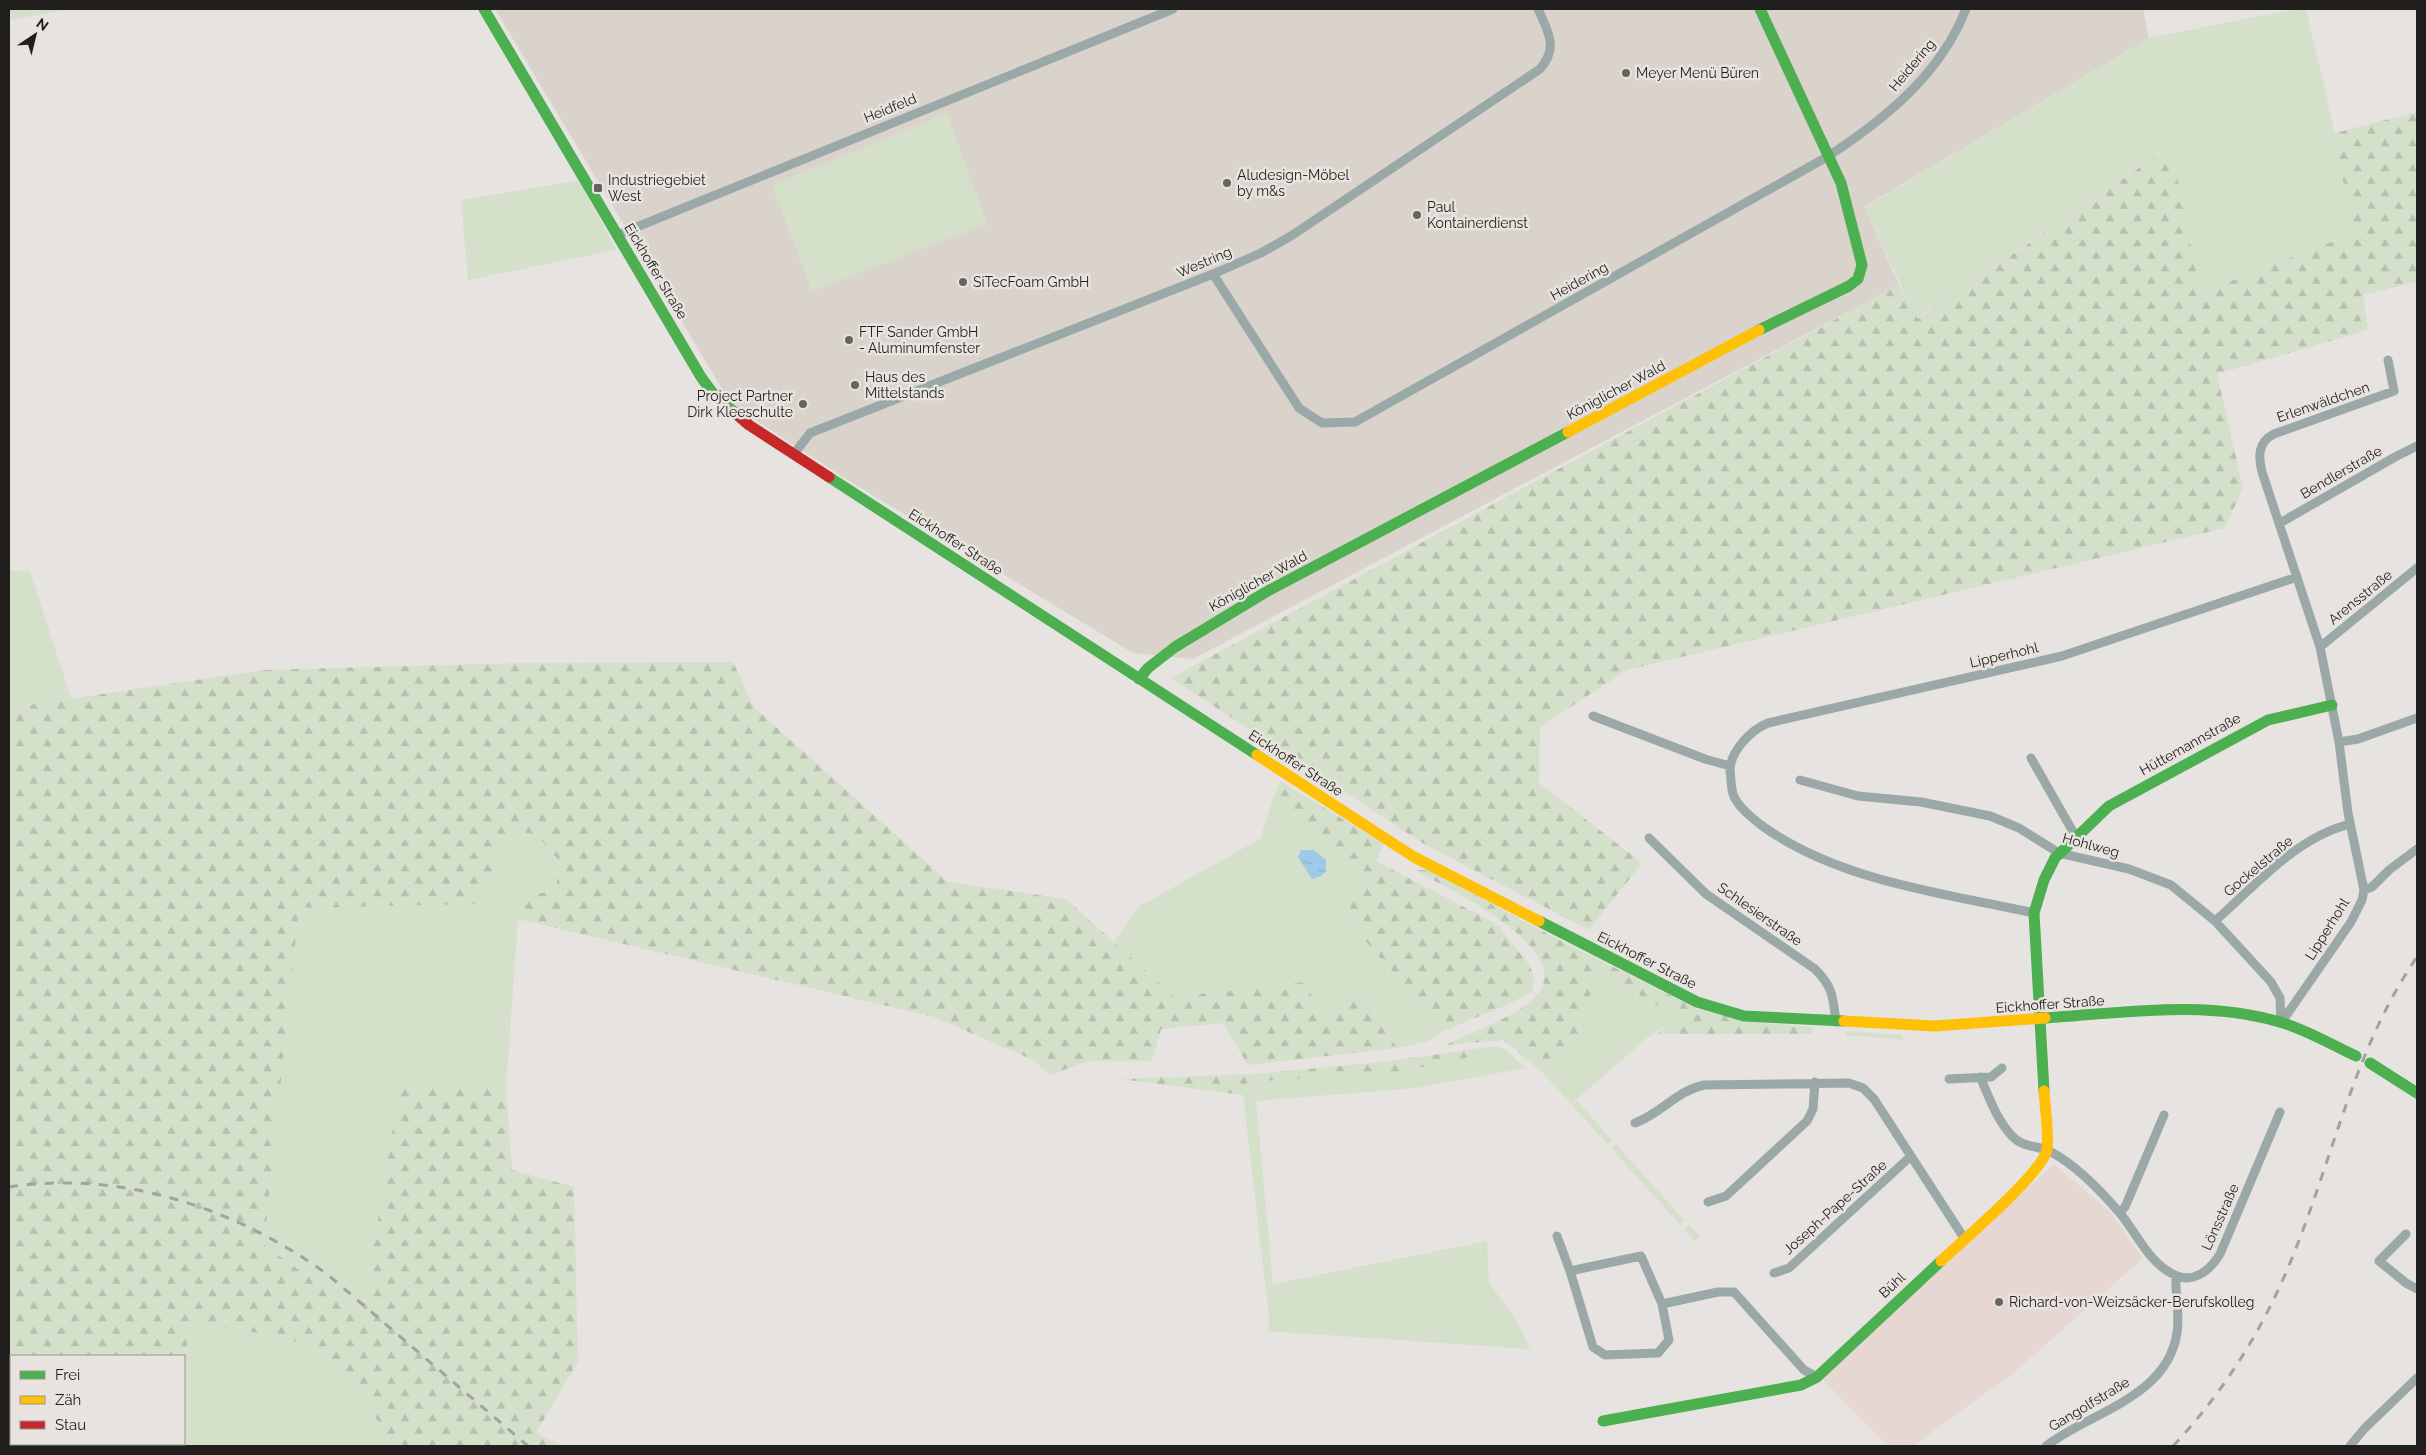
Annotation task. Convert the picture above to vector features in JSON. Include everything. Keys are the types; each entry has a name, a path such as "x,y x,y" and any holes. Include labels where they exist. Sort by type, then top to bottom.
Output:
{"main road":[{"name":"Eickhoffer Straße","path":"484,9 617,235 715,396 739,418 1414,857 1697,1002 1744,1016 1936,1026 2167,1010 2203,1010 2235,1013 2281,1023 2356,1056"},
{"name":"Königlicher Wald","path":"1139,679 1148,668 1175,647 1266,592 1754,333 1854,282 1861,273 1862,265 1841,183 1760,9"},
{"name":"Hüttemannstraße","path":"2040,1019 2034,913 2044,880 2059,853 2109,806 2229,739 2268,720 2332,705"},
{"path":"2040,1019 2048,1150"},
{"path":"2370,1063 2417,1093"},
{"name":"Bühl","path":"1603,1422 1661,1409 1802,1386 1817,1377 2019,1186 2042,1162 2048,1150"}],"street":[{"name":"Heidfeld","path":"617,235 674,210 1173,9"},
{"name":"Westring","path":"794,454 810,433 1213,274 1261,253 1292,236 1540,69 1550,54 1551,44 1538,9"},
{"name":"Heidering","path":"1213,274 1299,408 1322,423 1355,422 1828,157 1860,136 1910,94 1941,56 1966,9"},
{"name":"Erlenwäldchen","path":"2262,472 2260,450 2269,436 2394,391 2388,360"},
{"name":"Bendlerstraße","path":"2280,523 2417,446"},
{"name":"Lipperhohl","path":"2262,472 2320,647 2339,742 2350,824 2364,890 2362,900 2351,922 2281,1023"},
{"name":"Arensstraße","path":"2320,647 2417,568"},
{"name":"Lipperhohl","path":"1730,766 1742,744 1756,728 1768,723 2062,656 2297,577"},
{"path":"1593,716 1705,759 1730,766 1733,794 1750,816 1774,834 1821,860 1877,878 2034,913"},
{"path":"2339,742 2358,739 2417,718"},
{"path":"2031,758 2076,837"},
{"name":"Hohlweg","path":"1800,780 1858,796 1921,802 1990,816 2019,828 2059,853 2129,869 2171,885 2215,921 2271,982 2280,998 2281,1023"},
{"name":"Gockelstraße","path":"2215,921 2290,855 2311,840 2350,824"},
{"name":"Schlesierstraße","path":"1649,838 1706,894 1815,969 1827,981 1832,993 1836,1022"},
{"path":"2364,890 2372,887 2389,870 2417,849"},
{"path":"1949,1079 1991,1077 2002,1068"},
{"path":"1980,1077 1995,1112 2012,1137 2023,1145 2048,1150 2064,1159 2120,1212 2149,1255 2176,1276"},
{"path":"1708,1202 1726,1196 1807,1121 1813,1108 1815,1082"},
{"path":"1635,1123 1652,1117 1690,1088 1704,1085 1849,1083 1863,1088 1874,1099 1964,1238"},
{"name":"Lönsstraße","path":"2176,1276 2188,1279 2199,1275 2211,1268 2220,1254 2280,1112"},
{"path":"2120,1212 2125,1207 2164,1115"},
{"name":"Joseph-Pape-Straße","path":"1774,1274 1789,1268 1911,1156"},
{"path":"2406,1234 2379,1261 2406,1284 2417,1289"},
{"path":"1557,1236 1570,1270 1593,1347 1606,1355 1658,1353 1669,1340 1662,1304 1641,1256 1570,1270"},
{"name":"Gangolfstraße","path":"2046,1446 2059,1436 2125,1401 2153,1380 2167,1360 2177,1334 2176,1276"},
{"path":"1662,1304 1718,1292 1734,1292 1804,1370 1817,1377"},
{"path":"2350,1446 2364,1428 2417,1378"}],"shaded area":[{"path":"495,9 2143,9 2149,38 1864,207 1899,285 1193,659 1133,653 846,479 731,404"},
{"name":"Richard-von-Weizsäcker-Berufskolleg","path":"2054,1164 2109,1211 2143,1258 2017,1370 1913,1446 1888,1446 1820,1377"}],"green space":[{"path":"9,9 73,9 9,20"},
{"path":"2296,9 2306,9 2335,133 2352,234 2200,293 2170,146 1917,319 1864,208 2149,38"},
{"path":"2417,112 2417,282 2363,295 2368,330 2217,374 2243,488 2225,528 1627,670 1540,727 1539,783 1642,863 1589,930 1424,844 1171,678 1899,285 1918,319 2171,146 2200,293 2352,234 2335,133"},
{"path":"947,113 987,224 812,291 772,185"},
{"path":"576,181 581,184 616,250 468,280 461,200"},
{"path":"9,571 30,571 71,698 9,708"},
{"path":"733,662 754,707 948,882 1066,899 1175,997 1304,982 1321,1012 1366,996 1397,1048 1248,1065 1223,1023 1161,1029 1152,1061 1089,1061 1050,1075 1033,1060 934,1017 518,919 513,897 556,891 559,861 537,835 508,829 496,856 493,880 475,904 299,908 264,1245 362,1315 400,1086 506,1088 512,1170 574,1187 578,1361 536,1433 563,1446 393,1446 364,1400 339,1367 316,1350 300,1343 263,1334 190,1324 185,1362 185,1355 10,1355 10,1445 174,1446 9,1446 9,708 262,670 519,663"},
{"path":"1280,781 1384,844 1376,861 1498,925 1530,966 1535,980 1531,992 1507,1005 1443,1031 1369,945 1340,906 1375,883 1273,799"},
{"path":"1273,799 1375,883 1340,907 1369,945 1443,1031 1429,1041 1397,1048 1367,996 1321,1012 1304,982 1175,997 1114,942 1140,906 1260,839"},
{"path":"508,829 537,835 559,861 556,891 513,898 518,919 506,1088 400,1087 362,1315 264,1245 299,908 475,904 493,880 496,856"},
{"path":"1414,870 1428,870 1561,941 1698,1009 1745,1021 1812,1027 1813,1034 1657,1034 1679,1017 1598,969 1575,1045 1542,1072 1504,1040 1446,1045 1502,1019 1533,999 1544,981 1541,961 1526,942 1479,905"},
{"path":"1597,969 1680,1017 1647,1038 1571,1104 1542,1072 1575,1045"},
{"path":"1845,1031 1901,1035 1904,1040 1847,1035"},
{"path":"1496,1046 1506,1049 1394,1073 1247,1082 1243,1095 1120,1079 1254,1074 1391,1061"},
{"path":"1506,1049 1525,1068 1416,1088 1256,1101 1273,1284 1487,1241 1489,1283 1516,1320 1530,1349 1268,1331 1269,1317 1243,1095 1247,1082 1394,1073"},
{"path":"1577,1101 1612,1140 1608,1145 1572,1105"},
{"path":"1616,1144 1685,1221 1680,1225 1611,1148"},
{"path":"1689,1225 1700,1237 1695,1241 1684,1229"},
{"path":"190,1324 263,1334 300,1343 316,1350 339,1367 364,1400 393,1446 174,1446 185,1445 185,1362"}],"water":[{"path":"1301,850 1314,850 1326,860 1326,871 1321,876 1312,879 1298,857"}],"railway":[{"path":"2173,1446 2225,1383 2267,1313 2290,1263 2360,1068 2376,1030 2395,993 2417,957"},
{"path":"9,1187 52,1183 94,1184 135,1190 176,1199 216,1213 255,1230 327,1274 528,1446"}],"traffic: fast":[{"path":"484,9 701,377 715,396 734,412"},
{"path":"1759,330 1849,286 1858,279 1862,265 1841,183 1760,9"},
{"path":"1139,679 1148,668 1175,647 1266,592 1568,432"},
{"path":"829,477 1257,755"},
{"path":"2044,1091 2034,913 2044,880 2055,858 2109,806 2268,720 2332,705"},
{"path":"1539,921 1697,1002 1744,1016 1844,1021"},
{"path":"2045,1018 2135,1011 2225,1011 2293,1026 2356,1056"},
{"path":"2370,1063 2417,1093"},
{"path":"1603,1421 1801,1385 1817,1377 1941,1261"}],"traffic: slow":[{"path":"1568,432 1759,330"},
{"path":"1257,755 1414,857 1539,921"},
{"path":"1844,1021 1935,1026 2045,1018"},
{"path":"1941,1261 2017,1190 2042,1160 2047,1149 2044,1091"}],"traffic: jam":[{"path":"734,412 749,425 829,477"}],"place":[{"name":"Meyer Menü Büren","path":"1626,73"},
{"name":"Aludesign-Möbel by m&s","path":"1227,183"},
{"name":"Industriegebiet West","path":"598,188"},
{"name":"Paul Kontainerdienst","path":"1417,215"},
{"name":"SiTecFoam GmbH","path":"963,282"},
{"name":"FTF Sander GmbH - Aluminumfenster","path":"849,340"},
{"name":"Haus des Mittelstands","path":"855,385"},
{"name":"Project Partner Dirk Kleeschulte","path":"803,404"},
{"name":"Richard-von-Weizsäcker-Berufskolleg","path":"1999,1302"}]}
